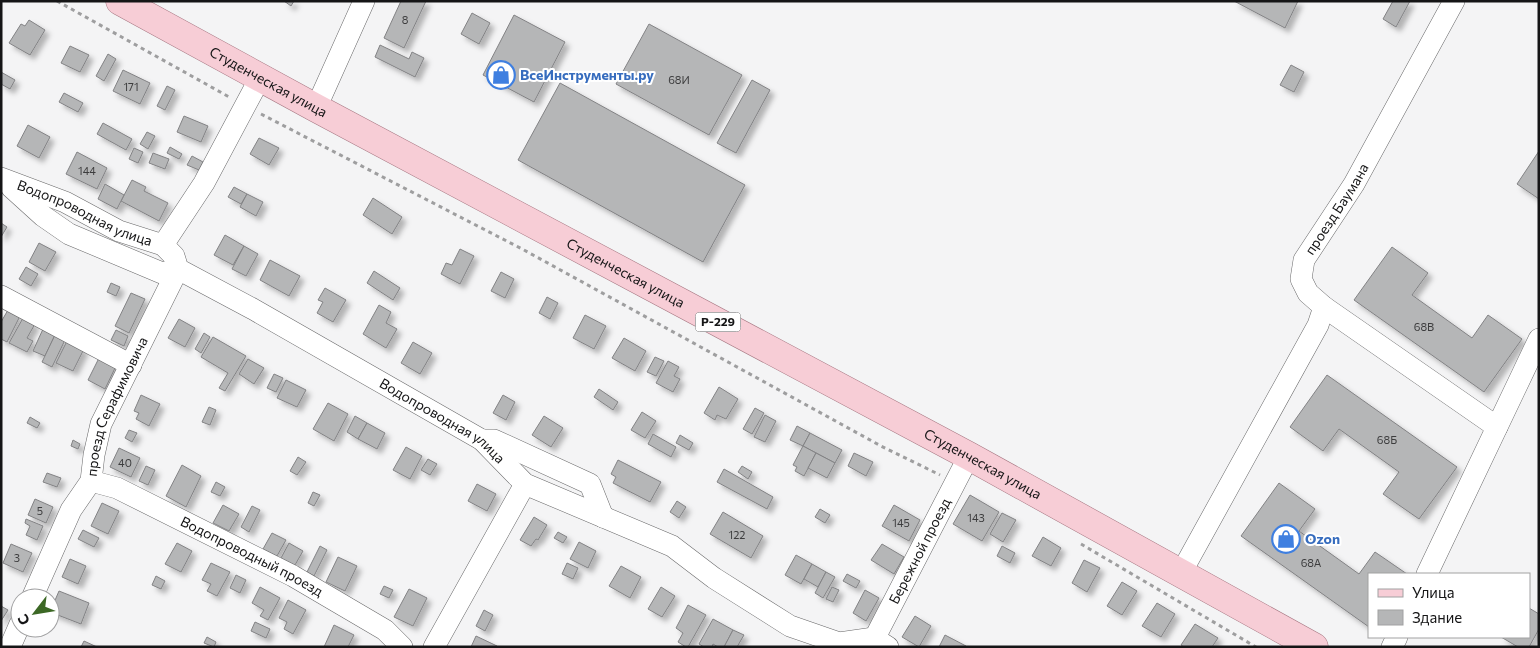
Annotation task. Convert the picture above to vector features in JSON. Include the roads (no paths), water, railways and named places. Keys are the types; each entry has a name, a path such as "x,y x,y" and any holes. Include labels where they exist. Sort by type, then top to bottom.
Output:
{"main road":[{"name":"Студенческая улица","path":"120,1 260,78 969,456 1314,647"}],"street":[{"path":"316,108 364,1"},
{"name":"проезд Баумана","path":"1454,1 1354,184 1304,260 1301,279 1308,293 1324,307 1497,426"},
{"path":"163,245 204,183 260,78"},
{"path":"1,178 43,216 68,234 162,274 178,269"},
{"name":"Водопроводная улица","path":"1,178 65,202 119,231 163,245 174,256 178,269 253,309 482,440 525,484 672,546 714,578 790,626 839,643 877,644"},
{"name":"проезд Серафимовича","path":"36,588 71,510 92,481 94,455 101,424 178,269"},
{"path":"1,296 131,365"},
{"path":"1181,573 1318,325 1324,307"},
{"path":"1427,573 1539,339"},
{"path":"482,440 494,440 590,484 603,517"},
{"name":"Бережной проезд","path":"877,644 969,456"},
{"name":"Водопроводный проезд","path":"92,481 117,488 293,576 385,630 402,647"},
{"path":"434,647 525,484"}],"place":[{"name":"ВсеИнструменты.ру","path":"501,75"},
{"name":"Ozon","path":"1286,539"}]}
